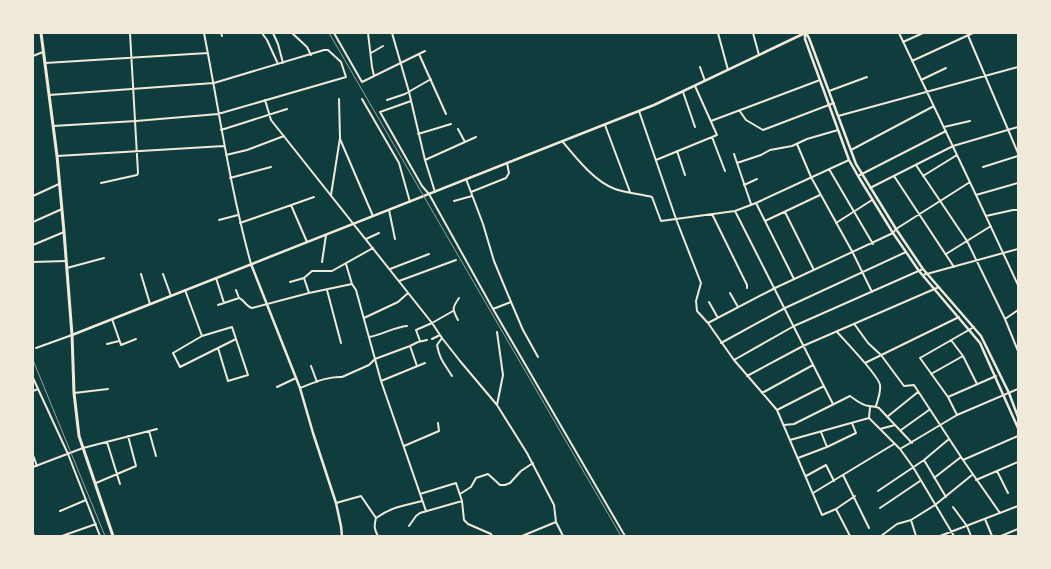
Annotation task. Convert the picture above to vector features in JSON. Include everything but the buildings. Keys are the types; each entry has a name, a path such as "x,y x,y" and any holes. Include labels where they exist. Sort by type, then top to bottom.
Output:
{"main road":[{"path":"42,33 62,209 72,334 74,393 79,436 94,484 113,536"}],"street":[{"path":"101,183 138,173 130,33"},
{"path":"204,33 230,178 251,264 300,388 336,503 342,536"},
{"path":"262,33 267,40 278,64"},
{"path":"273,33 278,44 283,63"},
{"path":"292,33 307,47 311,54"},
{"path":"334,33 362,82 425,51"},
{"path":"368,33 374,76"},
{"path":"392,33 409,92 425,160 435,192"},
{"path":"718,33 728,70"},
{"path":"753,33 759,55"},
{"path":"36,348 605,125 705,82 805,33"},
{"path":"805,33 805,39 830,104 849,160 872,200 919,271 980,343 1018,428"},
{"path":"805,33 809,38 851,150 862,174 923,269 974,327 984,342 1009,393 1018,417"},
{"path":"898,33 1017,280 1018,286"},
{"path":"903,42 923,33"},
{"path":"912,61 967,34 973,33"},
{"path":"967,34 1018,153"},
{"path":"370,53 383,46"},
{"path":"49,95 214,83 328,50 341,62 346,77 218,114 53,126"},
{"path":"33,56 43,52"},
{"path":"45,63 208,53"},
{"path":"419,54 446,114"},
{"path":"700,67 705,82"},
{"path":"838,116 1018,67"},
{"path":"921,80 946,68"},
{"path":"829,91 867,77"},
{"path":"387,100 409,92 431,79"},
{"path":"711,121 820,80"},
{"path":"656,160 717,135 695,86"},
{"path":"683,92 696,127"},
{"path":"331,195 340,138 339,99"},
{"path":"362,99 398,163 410,202"},
{"path":"265,100 271,120 390,269 442,338 497,405 533,464 554,505 556,522 563,536"},
{"path":"410,101 380,112 624,536"},
{"path":"738,110 746,120 763,130 834,103"},
{"path":"851,150 934,106"},
{"path":"221,130 287,109"},
{"path":"639,111 676,218 702,283 696,301 697,311 708,323 734,360 777,410 822,515 836,509 855,496"},
{"path":"944,127 970,121"},
{"path":"418,134 451,124"},
{"path":"605,125 630,192"},
{"path":"870,188 953,146 1018,127"},
{"path":"458,129 465,142"},
{"path":"737,163 770,150 784,148 839,129"},
{"path":"858,176 946,131"},
{"path":"226,155 247,150 284,136"},
{"path":"425,160 476,137"},
{"path":"712,137 725,171"},
{"path":"340,138 373,216"},
{"path":"562,142 576,158 598,178 614,188 652,197 661,221 735,211 756,203 849,160"},
{"path":"797,144 811,177 872,292"},
{"path":"57,156 224,146"},
{"path":"677,151 685,175"},
{"path":"734,154 751,205"},
{"path":"923,176 957,156"},
{"path":"983,167 1018,156"},
{"path":"471,192 508,176 510,173 506,164"},
{"path":"916,165 967,241 1018,350"},
{"path":"230,178 271,167"},
{"path":"829,169 873,244"},
{"path":"894,176 954,267"},
{"path":"466,179 484,224 494,261 523,330 538,357"},
{"path":"744,184 757,179"},
{"path":"708,323 775,288 873,244 893,233 896,229 970,182"},
{"path":"976,195 1018,183"},
{"path":"33,196 59,184"},
{"path":"765,221 821,195"},
{"path":"454,201 472,196"},
{"path":"240,223 314,197"},
{"path":"836,223 872,200"},
{"path":"756,203 794,279"},
{"path":"291,205 307,242"},
{"path":"33,222 62,209"},
{"path":"389,210 395,239"},
{"path":"986,216 1018,210"},
{"path":"735,211 833,404"},
{"path":"785,212 814,270"},
{"path":"712,214 747,285 747,288"},
{"path":"219,220 238,215"},
{"path":"945,254 991,226"},
{"path":"33,245 64,232"},
{"path":"366,239 379,233"},
{"path":"322,262 326,235"},
{"path":"290,282 304,278 312,271 318,270 329,272 373,248"},
{"path":"922,275 1018,249"},
{"path":"721,343 785,308 906,252"},
{"path":"390,269 429,254"},
{"path":"67,268 104,258"},
{"path":"399,281 456,260"},
{"path":"33,262 66,261"},
{"path":"346,264 352,284 356,290 381,381 426,512"},
{"path":"734,360 794,326 923,269"},
{"path":"141,274 150,304"},
{"path":"163,274 171,296"},
{"path":"216,278 224,303"},
{"path":"304,278 309,293"},
{"path":"218,305 238,298 243,300 250,308 268,305 309,293 352,284"},
{"path":"747,376 803,346 939,287"},
{"path":"185,290 202,336"},
{"path":"236,290 238,298"},
{"path":"326,290 341,343"},
{"path":"364,318 398,302 408,293"},
{"path":"730,293 738,307"},
{"path":"458,320 453,311 459,298"},
{"path":"493,309 511,302"},
{"path":"709,302 718,318"},
{"path":"1005,320 1018,310"},
{"path":"420,341 416,330 453,311"},
{"path":"865,363 959,317"},
{"path":"112,319 120,345 136,339"},
{"path":"855,324 868,343 881,355 904,386 914,385 976,480 1000,513"},
{"path":"369,337 386,333 399,327 407,326"},
{"path":"218,348 228,381 248,375 236,339 232,327 202,336 173,353 180,367 218,348 236,339"},
{"path":"957,415 948,397 920,358 974,327"},
{"path":"497,332 503,375 497,405"},
{"path":"837,332 865,363 880,384 880,392 876,406"},
{"path":"432,339 440,335"},
{"path":"442,338 437,345 444,367 452,376"},
{"path":"300,388 317,382 342,377 370,365 375,359 420,341 427,340"},
{"path":"951,340 963,356 977,384"},
{"path":"107,344 119,341"},
{"path":"410,346 417,366"},
{"path":"931,374 963,356"},
{"path":"381,381 424,364"},
{"path":"762,393 813,365"},
{"path":"311,366 317,382"},
{"path":"948,397 996,376"},
{"path":"33,378 68,454 100,536"},
{"path":"277,387 296,378"},
{"path":"777,410 824,386"},
{"path":"33,391 38,389"},
{"path":"74,393 108,389"},
{"path":"900,449 957,415 1018,389"},
{"path":"886,417 918,392"},
{"path":"784,425 794,424 850,396 861,404 876,406 879,408 912,443"},
{"path":"870,406 869,418 900,449 913,467 954,536"},
{"path":"901,430 930,409"},
{"path":"790,440 869,418"},
{"path":"404,446 439,431 438,423"},
{"path":"798,458 827,447 856,433 852,423"},
{"path":"880,429 895,425"},
{"path":"33,467 83,448 157,429"},
{"path":"149,431 156,456"},
{"path":"821,432 827,447"},
{"path":"94,484 136,466 128,436"},
{"path":"963,460 1018,436"},
{"path":"878,491 924,460 949,439"},
{"path":"107,442 120,484"},
{"path":"813,493 894,444"},
{"path":"33,455 37,466"},
{"path":"934,478 961,457"},
{"path":"924,460 946,497"},
{"path":"976,480 1018,462"},
{"path":"460,494 471,487 476,478 486,474 490,475 500,484 510,484 520,471 533,464"},
{"path":"806,476 826,466 834,481"},
{"path":"997,470 1008,493"},
{"path":"843,475 855,496 869,528"},
{"path":"881,536 897,524 911,520 935,505 973,475"},
{"path":"880,508 921,481"},
{"path":"420,494 456,483 462,501 464,520 468,524 491,534 492,536"},
{"path":"336,503 361,496 376,518"},
{"path":"60,511 86,500"},
{"path":"378,536 374,529 376,518 402,505 422,501"},
{"path":"409,526 416,516 462,501"},
{"path":"940,536 1018,506"},
{"path":"953,507 967,526 971,536"},
{"path":"836,509 850,536"},
{"path":"985,518 992,536"},
{"path":"911,520 916,536"},
{"path":"522,536 556,522"},
{"path":"64,536 96,524"},
{"path":"1001,536 1018,530"}],"railway":[{"path":"329,33 621,536"},
{"path":"33,360 105,536"}]}
